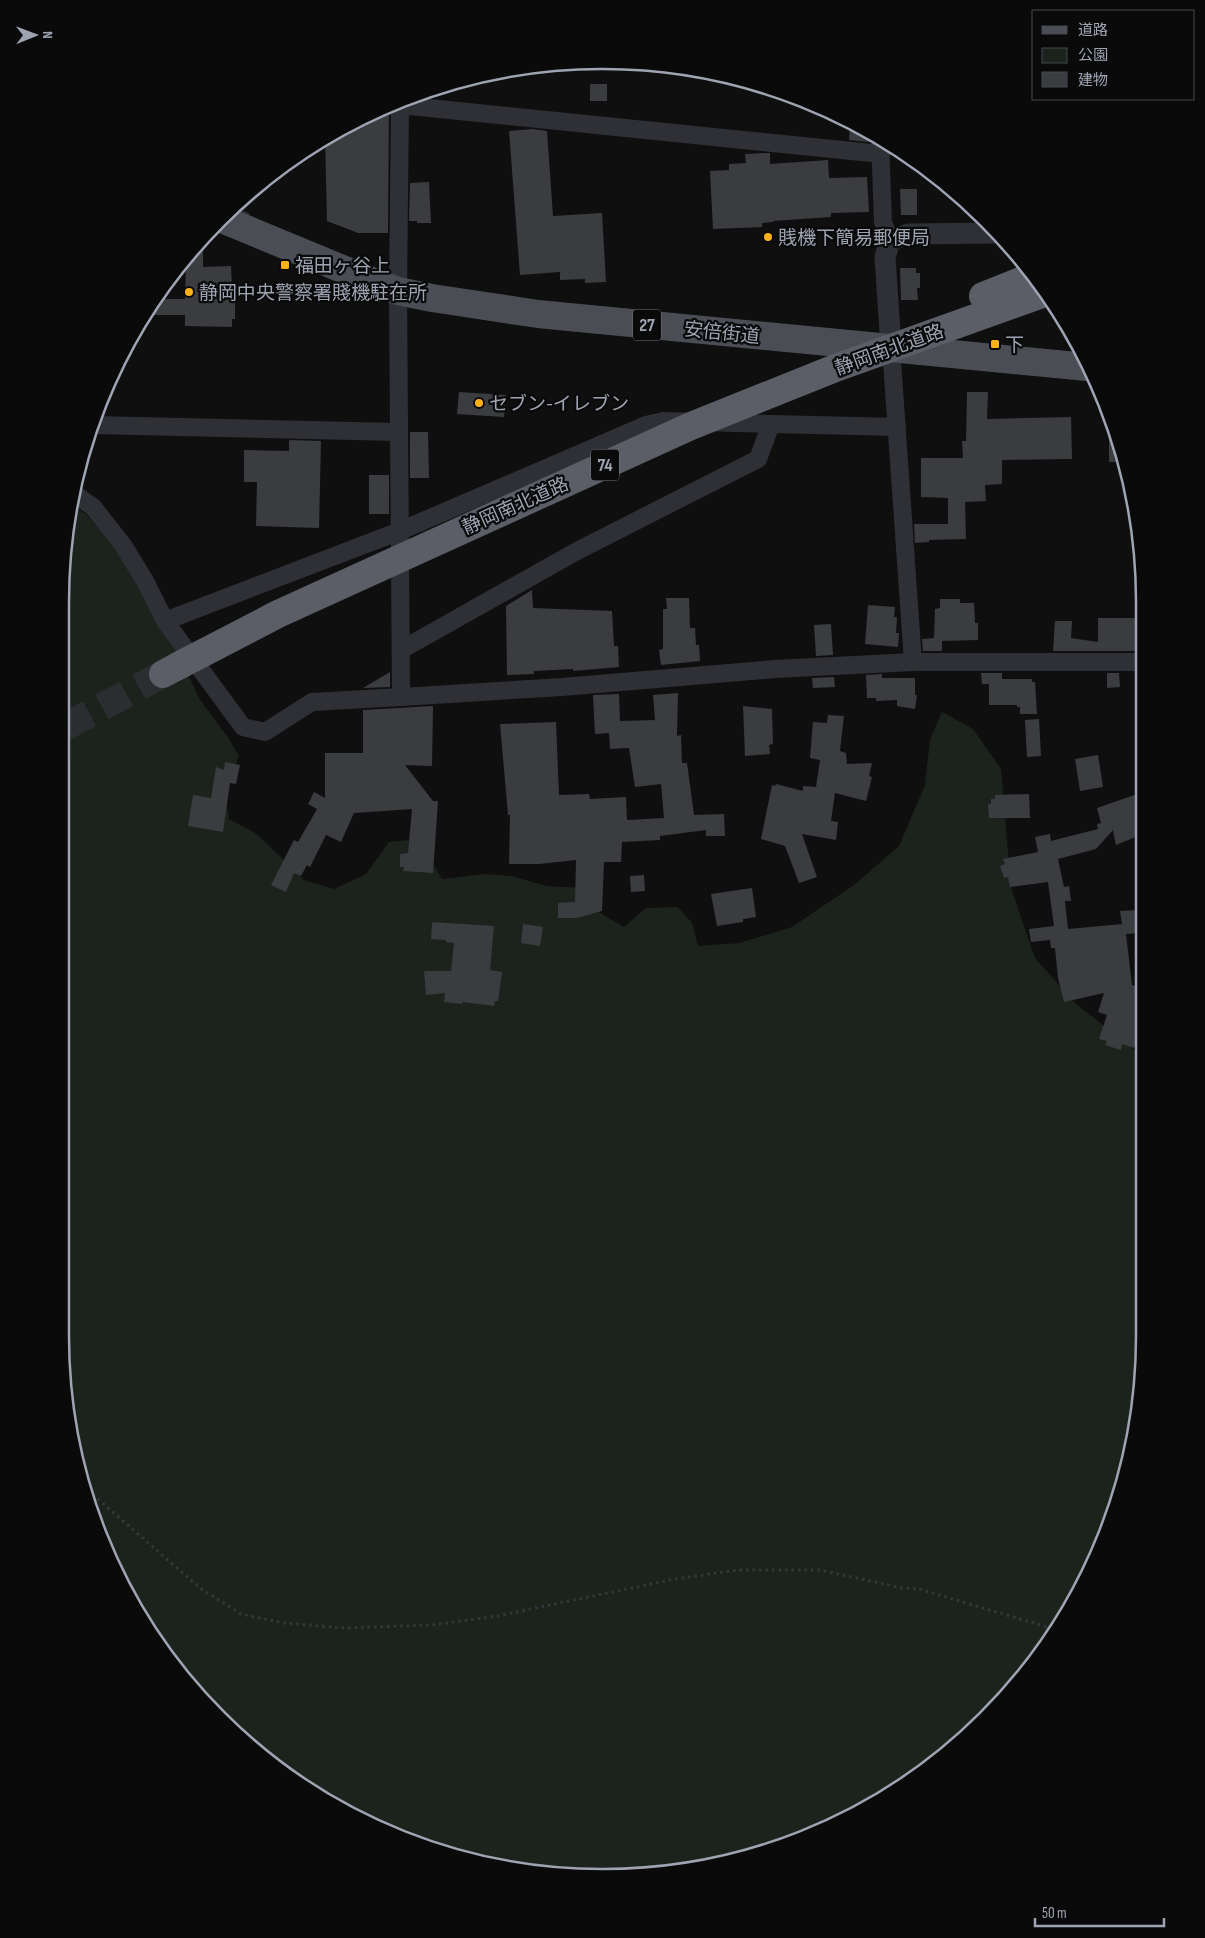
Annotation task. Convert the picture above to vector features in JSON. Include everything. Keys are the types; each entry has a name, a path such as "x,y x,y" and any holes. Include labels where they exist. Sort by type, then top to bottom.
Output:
{"highway":[{"name":"静岡南北道路","path":"1026,279 806,366 687,416 282,602 168,666 691,426 838,366 1038,295"}],"main road":[{"name":"安倍街道","path":"229,222 398,291 432,298 538,314 1081,366"}],"street":[{"path":"409,105 878,146"},
{"path":"400,108 398,432 402,697"},
{"path":"880,147 883,222 890,241 886,257 913,662"},
{"path":"890,241 908,234 987,233"},
{"path":"165,622 400,532 646,425 663,421 897,427"},
{"path":"401,650 577,551 758,459 771,424"},
{"path":"99,425 398,432"},
{"path":"79,497 93,507 124,545 145,581 165,622 243,728 265,732 312,702 562,687 775,668 913,662 1136,662"}],"path":[{"path":"93,1495 200,1588 241,1614 284,1623 344,1628 432,1625 497,1616 656,1583 729,1571 820,1570 902,1588 919,1589 1049,1627"}],"green space":[{"path":"77,508 87,515 116,549 154,612 162,632 174,643 199,698 239,756 225,790 229,819 257,834 304,880 334,889 366,874 389,842 418,839 442,879 486,874 511,876 547,886 585,888 595,910 624,927 646,908 678,907 692,923 698,946 739,943 792,927 854,885 899,846 925,785 930,740 942,712 973,729 1001,769 1011,888 1035,958 1075,1003 1136,1051 1136,1336 1132,1405 1118,1474 1096,1540 1065,1602 1026,1660 1004,1687 954,1737 927,1759 869,1798 807,1829 741,1851 707,1859 637,1868 602,1869 533,1865 464,1851 431,1841 398,1829 366,1814 306,1779 251,1737 225,1713 179,1660 140,1602 109,1540 87,1474 79,1440 73,1405 69,1336 69,602 73,533"}],"building":[{"path":"590,84 607,84 607,101 590,101"},
{"path":"389,113 388,233 358,233 327,221 325,147"},
{"path":"533,129 547,131 553,216 602,213 606,282 585,283 585,279 560,280 560,272 520,275 509,131"},
{"path":"850,130 869,140 869,142 849,140"},
{"path":"770,153 770,164 828,160 829,178 867,177 869,212 831,213 831,217 773,221 762,223 762,227 713,229 710,171 729,170 729,164 746,163 745,154"},
{"path":"429,182 431,223 409,221 410,183"},
{"path":"900,189 917,189 917,215 901,215"},
{"path":"203,249 203,267 231,266 232,287 235,287 235,319 232,319 232,327 185,326 185,315 153,315 164,299 185,299 186,270"},
{"path":"900,268 916,268 916,273 920,273 920,288 917,288 918,300 901,300"},
{"path":"459,392 506,395 504,417 457,414"},
{"path":"967,392 988,392 987,419 1071,417 1072,459 1002,460 1002,484 985,485 986,501 965,502 966,539 929,540 929,542 915,543 914,524 948,524 948,498 921,497 921,458 963,458 962,441 966,441"},
{"path":"410,432 428,432 429,478 410,478"},
{"path":"1109,434 1117,462 1109,462"},
{"path":"289,440 321,441 319,528 256,526 257,482 244,482 244,450 289,451"},
{"path":"369,475 389,475 389,514 369,514"},
{"path":"532,590 533,608 612,611 614,646 618,646 619,667 573,671 573,669 534,671 534,674 507,675 506,606"},
{"path":"666,598 689,598 690,628 695,628 696,645 699,645 700,661 661,665 659,650 663,649 663,609 667,609"},
{"path":"940,599 960,599 960,603 974,603 975,623 978,623 978,640 942,641 942,651 923,651 922,639 934,638 935,609 940,608"},
{"path":"868,605 895,607 894,617 897,617 896,633 899,633 898,647 865,644"},
{"path":"1098,618 1136,618 1136,651 1053,651 1055,621 1072,621 1071,638 1098,642"},
{"path":"831,624 833,655 816,656 814,625"},
{"path":"390,672 390,687 363,688"},
{"path":"981,673 1002,673 1002,679 1032,679 1032,682 1035,682 1037,714 1020,714 1020,707 1017,707 1017,705 989,705 989,684 982,684"},
{"path":"1107,673 1119,673 1120,687 1107,688"},
{"path":"882,674 882,678 915,678 915,695 917,695 915,709 897,706 897,700 876,701 876,698 867,698 866,675"},
{"path":"834,677 835,687 813,688 812,678"},
{"path":"678,693 677,736 681,735 682,763 687,763 694,815 724,814 725,836 706,836 706,830 660,836 660,840 622,842 621,862 604,862 602,911 577,918 558,918 558,903 575,902 576,860 539,864 509,864 510,815 508,815 500,724 556,722 559,795 589,794 590,799 626,797 627,820 664,818 661,784 635,787 629,748 610,749 609,733 595,734 593,695 619,694 620,721 655,720 653,695"},
{"path":"433,706 432,766 405,765 433,801 438,801 433,873 403,871 404,867 400,867 400,854 408,853 412,809 354,813 341,842 326,835 310,867 307,865 301,876 294,873 286,892 271,885 294,840 298,842 317,809 308,804 314,792 325,798 325,753 363,753 363,710"},
{"path":"743,706 772,709 773,744 769,745 770,754 745,756"},
{"path":"828,715 844,716 840,751 846,753 847,764 872,763 869,776 872,777 866,801 835,793 831,821 838,822 836,840 802,834 817,877 799,883 785,846 761,839 772,785 775,786 776,784 803,791 803,786 816,787 820,760 810,758 813,722 827,723"},
{"path":"1039,719 1041,756 1027,757 1025,720"},
{"path":"1098,755 1103,787 1080,791 1075,759"},
{"path":"225,762 240,765 236,784 230,783 223,832 188,826 193,795 211,798 216,767 224,770"},
{"path":"1029,794 1030,818 989,818 988,804 991,804 991,799 995,799 995,795"},
{"path":"1136,794 1136,837 1116,845 1113,830 1096,849 1058,859 1064,887 1069,886 1071,901 1065,901 1068,929 1122,924 1120,911 1136,910 1136,933 1126,934 1132,985 1136,986 1136,1042 1134,1048 1122,1044 1121,1050 1105,1045 1107,1041 1099,1039 1107,1015 1098,1012 1104,993 1064,1002 1058,978 1055,948 1051,948 1050,940 1031,942 1029,929 1054,926 1048,882 1010,887 1008,877 1004,878 1000,866 1005,864 1003,859 1038,852 1035,837 1050,834 1051,841 1098,829 1097,824 1101,823 1097,808"},
{"path":"644,875 645,891 631,892 630,876"},
{"path":"752,888 756,917 743,919 743,922 717,926 711,894"},
{"path":"432,922 494,926 490,970 502,972 498,1001 495,1001 494,1006 463,1002 462,1004 444,1002 445,993 426,995 424,971 451,971 454,943 446,942 446,940 431,939"},
{"path":"523,924 543,927 540,946 521,943"}],"waterway":[{"path":"240,212 247,215"}],"tunnel":[{"path":"69,725 163,674"}],"place":[{"name":"賎機下簡易郵便局","path":"768,237"},
{"name":"福田ヶ谷上","path":"285,265"},
{"name":"静岡中央警察署賤機駐在所","path":"189,292"},
{"name":"下","path":"995,344"},
{"name":"セブン-イレブン","path":"479,403"}]}
